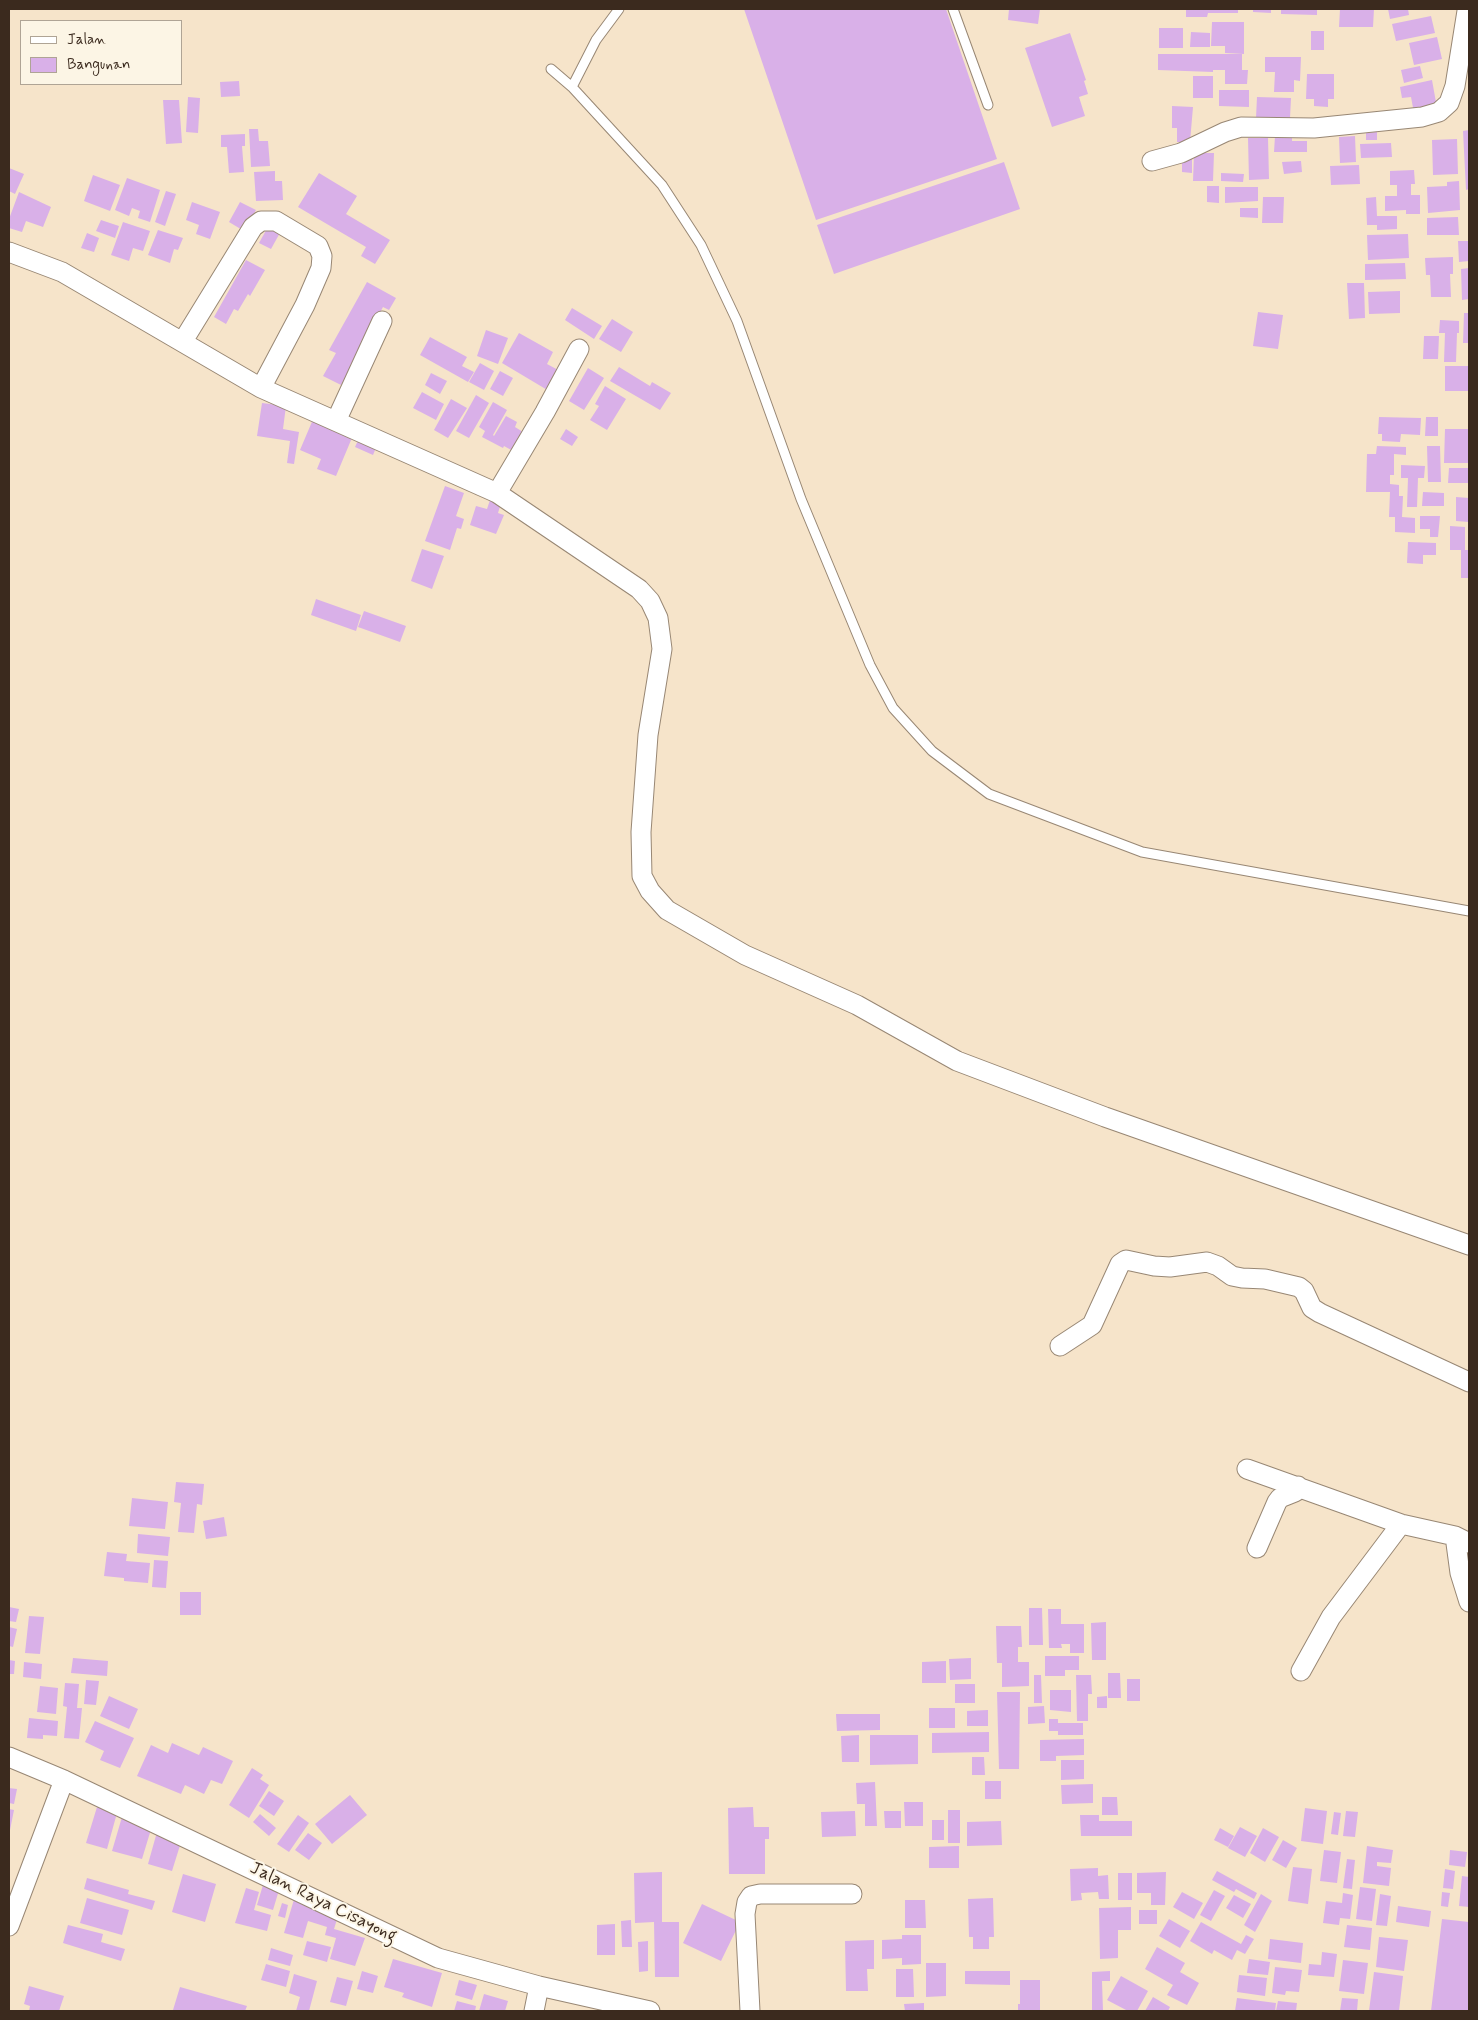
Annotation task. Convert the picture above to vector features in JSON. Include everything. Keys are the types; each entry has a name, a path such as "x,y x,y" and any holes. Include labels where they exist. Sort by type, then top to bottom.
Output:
{"street":[{"path":"1152,161 1181,153 1225,132 1241,127 1314,128 1422,117 1439,112 1449,103 1455,86 1469,9"},
{"path":"183,341 253,227 261,221 276,220 318,246 322,262 305,305 261,388"},
{"path":"9,252 62,272 261,388 497,493 639,589 650,601 658,618 662,649 648,735 641,832 642,876 650,891 667,910 746,955 857,1005 957,1062 1469,1246"},
{"path":"336,420 382,321"},
{"path":"497,493 545,412 579,349"},
{"path":"1060,1346 1092,1325 1120,1264 1126,1260 1154,1266 1170,1267 1207,1262 1218,1266 1232,1276 1265,1279 1299,1287 1304,1291 1312,1308 1320,1313 1469,1382"},
{"path":"1247,1469 1401,1524 1462,1539 1460,1573 1469,1602"},
{"path":"1256,1548 1277,1502 1280,1498 1295,1492 1298,1486"},
{"path":"1301,1671 1331,1617 1401,1524"},
{"name":"Jalan Raya Cisayong","path":"9,1757 64,1780 438,1958 539,1986 650,2011"},
{"path":"9,1926 64,1780"},
{"path":"750,2011 745,1914 747,1902 751,1896 760,1894 852,1894"},
{"path":"534,2011 539,1986"}],"lane":[{"path":"572,87 596,40 619,9"},
{"path":"953,9 988,105"},
{"path":"552,70 572,87 662,185 702,245 737,322 802,499 870,665 893,708 932,751 989,794 1142,852 1469,911"}],"building":[{"path":"744,9 946,9 997,159 816,220"},
{"path":"1009,9 1040,9 1038,24 1008,20"},
{"path":"1186,9 1238,9 1238,13 1208,13 1207,17 1186,17"},
{"path":"1253,9 1271,9 1271,13 1253,12"},
{"path":"1281,9 1317,9 1317,15 1281,14"},
{"path":"1340,9 1374,9 1373,27 1339,27"},
{"path":"1388,9 1408,9 1409,15 1390,19"},
{"path":"1431,16 1435,33 1396,41 1392,24"},
{"path":"1212,22 1244,22 1244,54 1225,53 1225,46 1211,46"},
{"path":"1159,28 1183,28 1183,48 1159,48"},
{"path":"1311,31 1324,31 1324,50 1311,50"},
{"path":"1191,32 1210,33 1210,47 1190,47"},
{"path":"1070,33 1086,80 1084,81 1088,94 1079,97 1085,116 1052,127 1025,48"},
{"path":"1437,37 1442,59 1414,65 1409,43"},
{"path":"1158,54 1242,54 1242,70 1248,70 1247,84 1225,84 1225,70 1213,70 1213,72 1158,70"},
{"path":"1265,57 1301,57 1300,81 1294,80 1294,92 1274,92 1275,72 1265,72"},
{"path":"1420,66 1423,78 1404,83 1401,70"},
{"path":"1307,74 1334,74 1334,99 1328,99 1328,107 1314,106 1314,99 1306,99"},
{"path":"1193,76 1213,76 1213,98 1193,98"},
{"path":"1432,80 1437,108 1414,113 1411,97 1402,98 1400,87"},
{"path":"239,81 240,96 221,97 220,82"},
{"path":"1219,90 1249,90 1249,107 1219,106"},
{"path":"188,97 200,98 198,133 186,132"},
{"path":"1257,97 1291,98 1290,118 1256,118"},
{"path":"163,100 179,100 182,143 166,144"},
{"path":"1172,106 1193,107 1190,142 1177,142 1177,128 1172,128"},
{"path":"249,129 258,129 259,141 268,141 270,166 251,167"},
{"path":"1469,130 1469,189 1466,190 1463,131"},
{"path":"1377,132 1377,140 1366,140 1366,133"},
{"path":"245,134 245,146 242,146 244,172 229,173 227,147 221,147 221,135"},
{"path":"1275,136 1292,136 1292,141 1307,141 1307,152 1274,152"},
{"path":"1355,136 1356,162 1340,163 1339,137"},
{"path":"1248,138 1268,138 1269,179 1249,180"},
{"path":"1457,139 1458,174 1433,175 1432,140"},
{"path":"1391,143 1392,157 1361,158 1360,144"},
{"path":"1194,153 1214,153 1213,181 1193,181"},
{"path":"1182,157 1192,157 1192,173 1182,172"},
{"path":"1301,161 1302,172 1284,174 1282,162"},
{"path":"1004,162 1020,209 834,274 817,225"},
{"path":"1359,165 1360,184 1331,185 1330,166"},
{"path":"9,168 24,174 15,194 9,191"},
{"path":"1414,170 1415,184 1411,184 1411,195 1420,195 1420,214 1406,214 1406,210 1385,211 1385,196 1397,196 1397,185 1390,185 1390,171"},
{"path":"275,171 275,181 282,181 283,200 256,201 254,172"},
{"path":"319,173 357,196 346,214 390,240 375,264 361,256 366,247 298,207"},
{"path":"1221,173 1244,174 1243,182 1221,181"},
{"path":"93,175 120,185 110,211 84,201"},
{"path":"127,178 160,190 150,222 138,218 140,211 132,208 129,216 115,210"},
{"path":"1459,181 1460,210 1428,213 1427,187 1447,186 1447,182"},
{"path":"1207,186 1219,186 1219,203 1207,202"},
{"path":"1225,187 1258,187 1258,201 1225,203"},
{"path":"166,191 176,194 165,226 155,222"},
{"path":"19,192 51,207 43,227 26,221 22,232 9,228 9,219"},
{"path":"1263,197 1284,197 1283,223 1262,223"},
{"path":"1376,197 1377,216 1397,216 1397,229 1377,230 1377,225 1367,225 1366,198"},
{"path":"192,202 220,212 210,239 196,234 199,225 186,220"},
{"path":"240,202 256,210 244,231 229,222"},
{"path":"1240,208 1258,208 1258,218 1240,217"},
{"path":"1458,217 1459,235 1427,235 1427,218"},
{"path":"101,220 119,226 115,238 96,231"},
{"path":"123,222 150,231 143,251 133,248 129,261 111,255"},
{"path":"269,225 281,231 271,249 259,243"},
{"path":"158,230 183,238 178,250 174,249 170,263 148,255"},
{"path":"87,233 99,238 94,252 81,248"},
{"path":"1408,234 1409,258 1368,260 1367,235"},
{"path":"1458,241 1469,241 1469,261 1459,262"},
{"path":"1453,257 1453,274 1450,274 1451,297 1431,297 1430,275 1426,275 1425,258"},
{"path":"246,260 265,270 250,296 248,294 238,311 234,309 226,324 214,317"},
{"path":"1405,263 1406,279 1365,280 1365,264"},
{"path":"1469,268 1469,299 1462,300 1461,269"},
{"path":"367,282 396,298 389,310 383,307 341,385 323,376 336,353 329,350"},
{"path":"1347,283 1364,283 1365,318 1349,319"},
{"path":"1400,291 1400,313 1369,314 1368,292"},
{"path":"572,308 602,326 594,339 565,320"},
{"path":"1258,312 1283,315 1278,349 1253,346"},
{"path":"1464,313 1469,313 1469,343 1463,343"},
{"path":"612,319 633,332 621,352 599,339"},
{"path":"1440,320 1459,321 1456,362 1444,362 1445,333 1439,333"},
{"path":"486,330 508,338 498,364 477,356"},
{"path":"519,333 553,352 547,364 560,371 549,391 502,363"},
{"path":"1424,336 1439,336 1438,359 1423,359"},
{"path":"430,337 467,357 462,366 474,372 468,382 420,355"},
{"path":"480,363 494,371 484,390 469,382"},
{"path":"1445,366 1469,366 1469,391 1445,391"},
{"path":"619,367 650,386 652,382 671,393 660,410 610,381"},
{"path":"588,368 604,378 584,410 569,401"},
{"path":"500,371 513,378 503,396 490,389"},
{"path":"431,373 447,381 440,394 425,385"},
{"path":"605,386 626,399 607,430 590,420 599,406 595,404"},
{"path":"422,392 444,404 436,420 413,408"},
{"path":"476,395 489,403 469,438 456,431"},
{"path":"451,399 467,408 448,438 434,430"},
{"path":"493,402 507,410 494,436 506,416 517,422 515,427 523,432 513,451 482,437 485,431 479,427"},
{"path":"262,403 286,406 283,429 299,432 294,464 287,463 290,441 257,436"},
{"path":"314,417 354,433 336,476 317,469 321,459 300,450"},
{"path":"1379,417 1421,418 1420,435 1401,434 1400,442 1382,441 1382,434 1378,434"},
{"path":"1426,417 1438,417 1438,436 1425,436"},
{"path":"566,429 578,437 572,446 560,439"},
{"path":"1445,429 1469,429 1469,463 1444,463"},
{"path":"360,436 378,443 373,455 355,447"},
{"path":"1377,446 1406,447 1406,455 1394,454 1394,475 1390,475 1390,484 1399,485 1399,496 1403,496 1402,517 1415,518 1415,533 1395,532 1395,517 1389,517 1390,492 1366,492 1367,454 1376,454"},
{"path":"1427,446 1440,446 1441,482 1428,482"},
{"path":"1401,465 1425,466 1424,478 1418,478 1417,507 1407,507 1408,478 1401,478"},
{"path":"1449,468 1469,468 1469,483 1448,483"},
{"path":"445,486 464,493 456,516 464,519 461,529 457,528 450,550 425,541"},
{"path":"1423,492 1444,493 1444,506 1422,506"},
{"path":"1456,497 1469,498 1469,522 1456,521"},
{"path":"490,500 501,503 498,513 504,515 496,534 470,525 476,506 487,509"},
{"path":"1420,516 1440,516 1438,537 1430,537 1430,529 1420,529"},
{"path":"1450,526 1465,527 1465,550 1469,550 1469,578 1461,578 1461,550 1450,550"},
{"path":"1408,542 1436,543 1436,555 1423,555 1423,564 1407,563"},
{"path":"422,549 444,556 432,589 411,581"},
{"path":"316,599 361,615 356,631 311,615"},
{"path":"364,611 406,626 400,642 358,627"},
{"path":"176,1482 204,1484 202,1505 197,1504 194,1533 178,1532 181,1503 174,1502"},
{"path":"132,1498 168,1502 165,1529 129,1526"},
{"path":"224,1517 227,1536 206,1539 203,1521"},
{"path":"138,1534 170,1537 168,1556 137,1553"},
{"path":"107,1552 127,1554 126,1561 150,1563 148,1583 124,1581 124,1578 104,1576"},
{"path":"154,1560 168,1561 166,1588 152,1587"},
{"path":"180,1592 201,1592 201,1615 180,1615"},
{"path":"9,1607 19,1609 16,1622 9,1621"},
{"path":"1029,1608 1042,1608 1043,1645 1029,1645"},
{"path":"1048,1609 1061,1609 1061,1624 1084,1624 1084,1653 1070,1653 1070,1644 1061,1644 1062,1648 1049,1648"},
{"path":"29,1616 44,1617 40,1654 25,1653"},
{"path":"1106,1622 1106,1660 1092,1660 1091,1623"},
{"path":"996,1626 1021,1626 1022,1647 1018,1647 1018,1662 1029,1662 1029,1686 1002,1687 1002,1663 997,1663"},
{"path":"9,1627 17,1629 13,1647 9,1646"},
{"path":"1045,1656 1079,1656 1079,1670 1065,1670 1065,1676 1045,1676"},
{"path":"73,1658 108,1661 107,1676 71,1673"},
{"path":"971,1658 971,1679 950,1680 949,1659"},
{"path":"9,1660 15,1661 14,1674 9,1674"},
{"path":"946,1661 946,1683 922,1683 922,1662"},
{"path":"24,1662 42,1664 41,1679 23,1677"},
{"path":"1108,1673 1120,1673 1121,1698 1108,1698"},
{"path":"1034,1675 1041,1675 1042,1703 1034,1703"},
{"path":"1076,1675 1091,1675 1092,1694 1088,1694 1088,1721 1077,1721"},
{"path":"1127,1679 1140,1679 1140,1701 1127,1701"},
{"path":"86,1680 99,1681 96,1705 84,1704"},
{"path":"65,1683 79,1684 77,1708 82,1708 79,1739 64,1738 67,1707 63,1706"},
{"path":"955,1684 975,1684 975,1703 955,1703"},
{"path":"40,1686 58,1688 56,1714 37,1712"},
{"path":"1050,1690 1071,1690 1071,1712 1050,1710"},
{"path":"997,1692 1020,1692 1019,1769 999,1769"},
{"path":"109,1696 138,1709 129,1729 100,1716"},
{"path":"1107,1696 1107,1708 1097,1708 1097,1697"},
{"path":"1044,1706 1045,1723 1028,1724 1028,1707"},
{"path":"929,1708 955,1708 955,1728 929,1728"},
{"path":"988,1710 988,1726 967,1726 967,1711"},
{"path":"836,1714 880,1714 880,1730 837,1731"},
{"path":"29,1718 58,1721 57,1736 43,1735 43,1739 27,1738"},
{"path":"1049,1719 1058,1719 1058,1723 1083,1723 1083,1735 1058,1735 1058,1731 1049,1731"},
{"path":"95,1721 134,1738 120,1768 100,1760 104,1751 85,1742"},
{"path":"989,1732 989,1752 932,1753 932,1733"},
{"path":"859,1735 859,1762 842,1762 841,1736"},
{"path":"870,1735 918,1735 918,1764 870,1765"},
{"path":"1084,1739 1084,1755 1056,1756 1056,1761 1040,1761 1040,1740"},
{"path":"172,1743 199,1755 203,1747 233,1761 222,1784 211,1780 204,1794 185,1785 181,1794 137,1776 151,1745 168,1753"},
{"path":"972,1757 984,1757 985,1775 972,1775"},
{"path":"1061,1760 1084,1760 1084,1779 1061,1780"},
{"path":"252,1768 263,1775 260,1779 269,1785 249,1818 229,1805"},
{"path":"985,1781 1001,1781 1001,1799 985,1799"},
{"path":"875,1782 877,1826 865,1826 865,1804 857,1804 856,1783"},
{"path":"1093,1784 1093,1803 1062,1804 1061,1785"},
{"path":"9,1788 17,1789 14,1804 9,1803"},
{"path":"269,1791 284,1801 274,1816 259,1806"},
{"path":"350,1795 367,1815 332,1844 315,1824"},
{"path":"1102,1797 1117,1797 1118,1815 1102,1815"},
{"path":"904,1802 923,1802 923,1826 905,1826"},
{"path":"97,1807 117,1813 107,1849 86,1843"},
{"path":"753,1807 754,1827 769,1827 769,1839 765,1839 765,1874 729,1874 728,1808"},
{"path":"1305,1808 1327,1811 1323,1844 1301,1841"},
{"path":"9,1809 14,1810 10,1830 9,1830"},
{"path":"948,1810 960,1810 960,1843 948,1843"},
{"path":"855,1811 856,1836 822,1837 821,1812"},
{"path":"884,1811 901,1811 901,1828 885,1828"},
{"path":"1346,1811 1358,1812 1355,1837 1343,1836"},
{"path":"1334,1812 1341,1813 1338,1835 1331,1834"},
{"path":"260,1814 276,1828 269,1836 253,1822"},
{"path":"298,1815 309,1823 289,1852 277,1844"},
{"path":"1080,1815 1099,1815 1099,1821 1132,1821 1132,1836 1081,1836"},
{"path":"122,1817 152,1826 142,1859 112,1851"},
{"path":"932,1820 944,1820 944,1840 932,1840"},
{"path":"1001,1821 1002,1845 967,1846 967,1822"},
{"path":"1240,1827 1257,1836 1245,1857 1228,1848"},
{"path":"1220,1828 1234,1836 1228,1847 1214,1840"},
{"path":"1263,1828 1279,1837 1265,1862 1250,1853"},
{"path":"157,1832 182,1839 172,1871 148,1864"},
{"path":"308,1833 322,1843 309,1860 295,1850"},
{"path":"1283,1840 1297,1848 1286,1868 1272,1860"},
{"path":"959,1846 959,1868 929,1868 929,1847"},
{"path":"1367,1846 1393,1850 1391,1863 1377,1862 1377,1866 1391,1868 1389,1886 1363,1883"},
{"path":"1324,1850 1341,1852 1337,1883 1320,1881"},
{"path":"1450,1850 1467,1852 1465,1867 1449,1865"},
{"path":"1347,1859 1355,1860 1352,1889 1343,1888"},
{"path":"1293,1867 1312,1869 1308,1904 1288,1901"},
{"path":"1098,1868 1098,1876 1108,1875 1109,1899 1099,1899 1098,1892 1081,1893 1082,1900 1071,1901 1070,1869"},
{"path":"1445,1869 1455,1871 1453,1889 1443,1888"},
{"path":"1217,1871 1257,1893 1254,1899 1236,1889 1234,1892 1212,1880"},
{"path":"662,1872 662,1922 679,1922 679,1977 655,1977 654,1922 635,1923 634,1873"},
{"path":"1166,1872 1165,1905 1151,1905 1151,1893 1137,1893 1137,1873"},
{"path":"1118,1873 1132,1873 1132,1900 1118,1900"},
{"path":"183,1874 216,1884 205,1922 172,1912"},
{"path":"1462,1876 1469,1877 1469,1907 1459,1906"},
{"path":"87,1878 129,1890 128,1894 155,1901 152,1910 84,1889"},
{"path":"263,1885 279,1890 273,1910 257,1905"},
{"path":"1360,1887 1376,1889 1372,1921 1356,1919"},
{"path":"246,1888 259,1892 254,1910 271,1915 267,1931 235,1923"},
{"path":"1214,1890 1225,1896 1211,1921 1200,1915"},
{"path":"1182,1892 1203,1903 1194,1919 1173,1907"},
{"path":"1442,1892 1450,1893 1448,1907 1441,1906"},
{"path":"1343,1893 1353,1895 1350,1919 1340,1918 1339,1925 1323,1923 1326,1901 1342,1903"},
{"path":"1261,1894 1272,1901 1255,1932 1244,1925"},
{"path":"1380,1894 1391,1896 1387,1926 1376,1925"},
{"path":"1234,1895 1251,1904 1243,1918 1226,1908"},
{"path":"295,1896 314,1901 312,1909 338,1916 334,1929 365,1938 355,1966 330,1959 336,1938 325,1935 327,1927 308,1921 303,1938 284,1933"},
{"path":"87,1898 129,1910 122,1935 80,1923"},
{"path":"993,1898 994,1937 989,1937 989,1949 973,1949 973,1937 969,1937 968,1899"},
{"path":"905,1900 925,1900 926,1928 905,1928"},
{"path":"282,1903 288,1905 285,1918 278,1916"},
{"path":"702,1904 740,1922 721,1961 683,1943"},
{"path":"1398,1906 1431,1911 1429,1927 1396,1922"},
{"path":"1131,1907 1131,1930 1118,1930 1118,1958 1100,1959 1099,1908"},
{"path":"1139,1910 1157,1910 1157,1924 1139,1924"},
{"path":"1169,1919 1190,1931 1180,1948 1159,1936"},
{"path":"1442,1919 1469,1922 1469,2011 1431,2011"},
{"path":"631,1920 632,1947 622,1947 621,1921"},
{"path":"1201,1922 1241,1944 1246,1935 1254,1939 1245,1954 1237,1950 1232,1960 1214,1950 1212,1954 1190,1941"},
{"path":"615,1924 615,1955 597,1955 597,1925"},
{"path":"68,1925 103,1934 101,1942 125,1949 121,1961 63,1943"},
{"path":"1347,1925 1372,1928 1370,1950 1344,1947"},
{"path":"902,1935 921,1935 921,1964 902,1965 902,1958 882,1959 882,1940 902,1939"},
{"path":"1379,1937 1408,1940 1404,1971 1376,1967"},
{"path":"1270,1939 1303,1943 1301,1963 1268,1959"},
{"path":"874,1940 874,1969 867,1969 868,1991 846,1991 845,1941"},
{"path":"307,1941 331,1947 327,1962 303,1955"},
{"path":"648,1941 648,1971 639,1972 638,1942"},
{"path":"1157,1947 1185,1963 1180,1972 1199,1983 1187,2005 1167,1995 1173,1985 1145,1969"},
{"path":"271,1948 293,1955 290,1966 268,1960"},
{"path":"1322,1952 1337,1954 1334,1977 1308,1975 1309,1964 1321,1965"},
{"path":"393,1959 442,1973 432,2007 402,1997 404,1993 384,1987"},
{"path":"1249,1959 1270,1962 1268,1975 1247,1973"},
{"path":"1343,1960 1368,1963 1364,1994 1339,1991"},
{"path":"926,1963 946,1963 946,1996 926,1997"},
{"path":"266,1964 290,1971 286,1987 261,1980"},
{"path":"1275,1967 1302,1970 1299,1992 1286,1991 1285,1995 1272,1993"},
{"path":"896,1969 913,1969 914,1997 896,1997"},
{"path":"362,1971 378,1976 373,1993 357,1989"},
{"path":"965,1971 1010,1971 1010,1985 965,1984"},
{"path":"1110,1971 1110,1981 1102,1981 1103,2011 1092,2011 1092,1972"},
{"path":"1374,1972 1403,1976 1399,2011 1369,2011"},
{"path":"294,1974 317,1981 309,2011 296,2011 300,1997 289,1993"},
{"path":"1239,1975 1267,1978 1265,1996 1237,1992"},
{"path":"1121,1976 1148,1991 1137,2011 1128,2011 1107,2000"},
{"path":"337,1977 353,1981 346,2006 330,2002"},
{"path":"459,1980 477,1985 472,2000 455,1995"},
{"path":"1020,1980 1040,1980 1040,2011 1018,2011 1018,2004 1020,2004"},
{"path":"29,1986 64,1996 59,2011 29,2011 30,2006 24,2004"},
{"path":"180,1987 247,2006 245,2011 173,2010"},
{"path":"484,1994 508,2001 505,2011 479,2011"},
{"path":"1153,1997 1170,2007 1168,2011 1145,2011"},
{"path":"1237,1998 1276,2003 1275,2011 1235,2011"},
{"path":"1342,1998 1358,1999 1357,2011 1340,2011"},
{"path":"457,2001 476,2006 475,2011 454,2011"},
{"path":"1278,2001 1297,2003 1296,2011 1276,2011"},
{"path":"924,2003 924,2011 905,2011 904,2004"}]}
